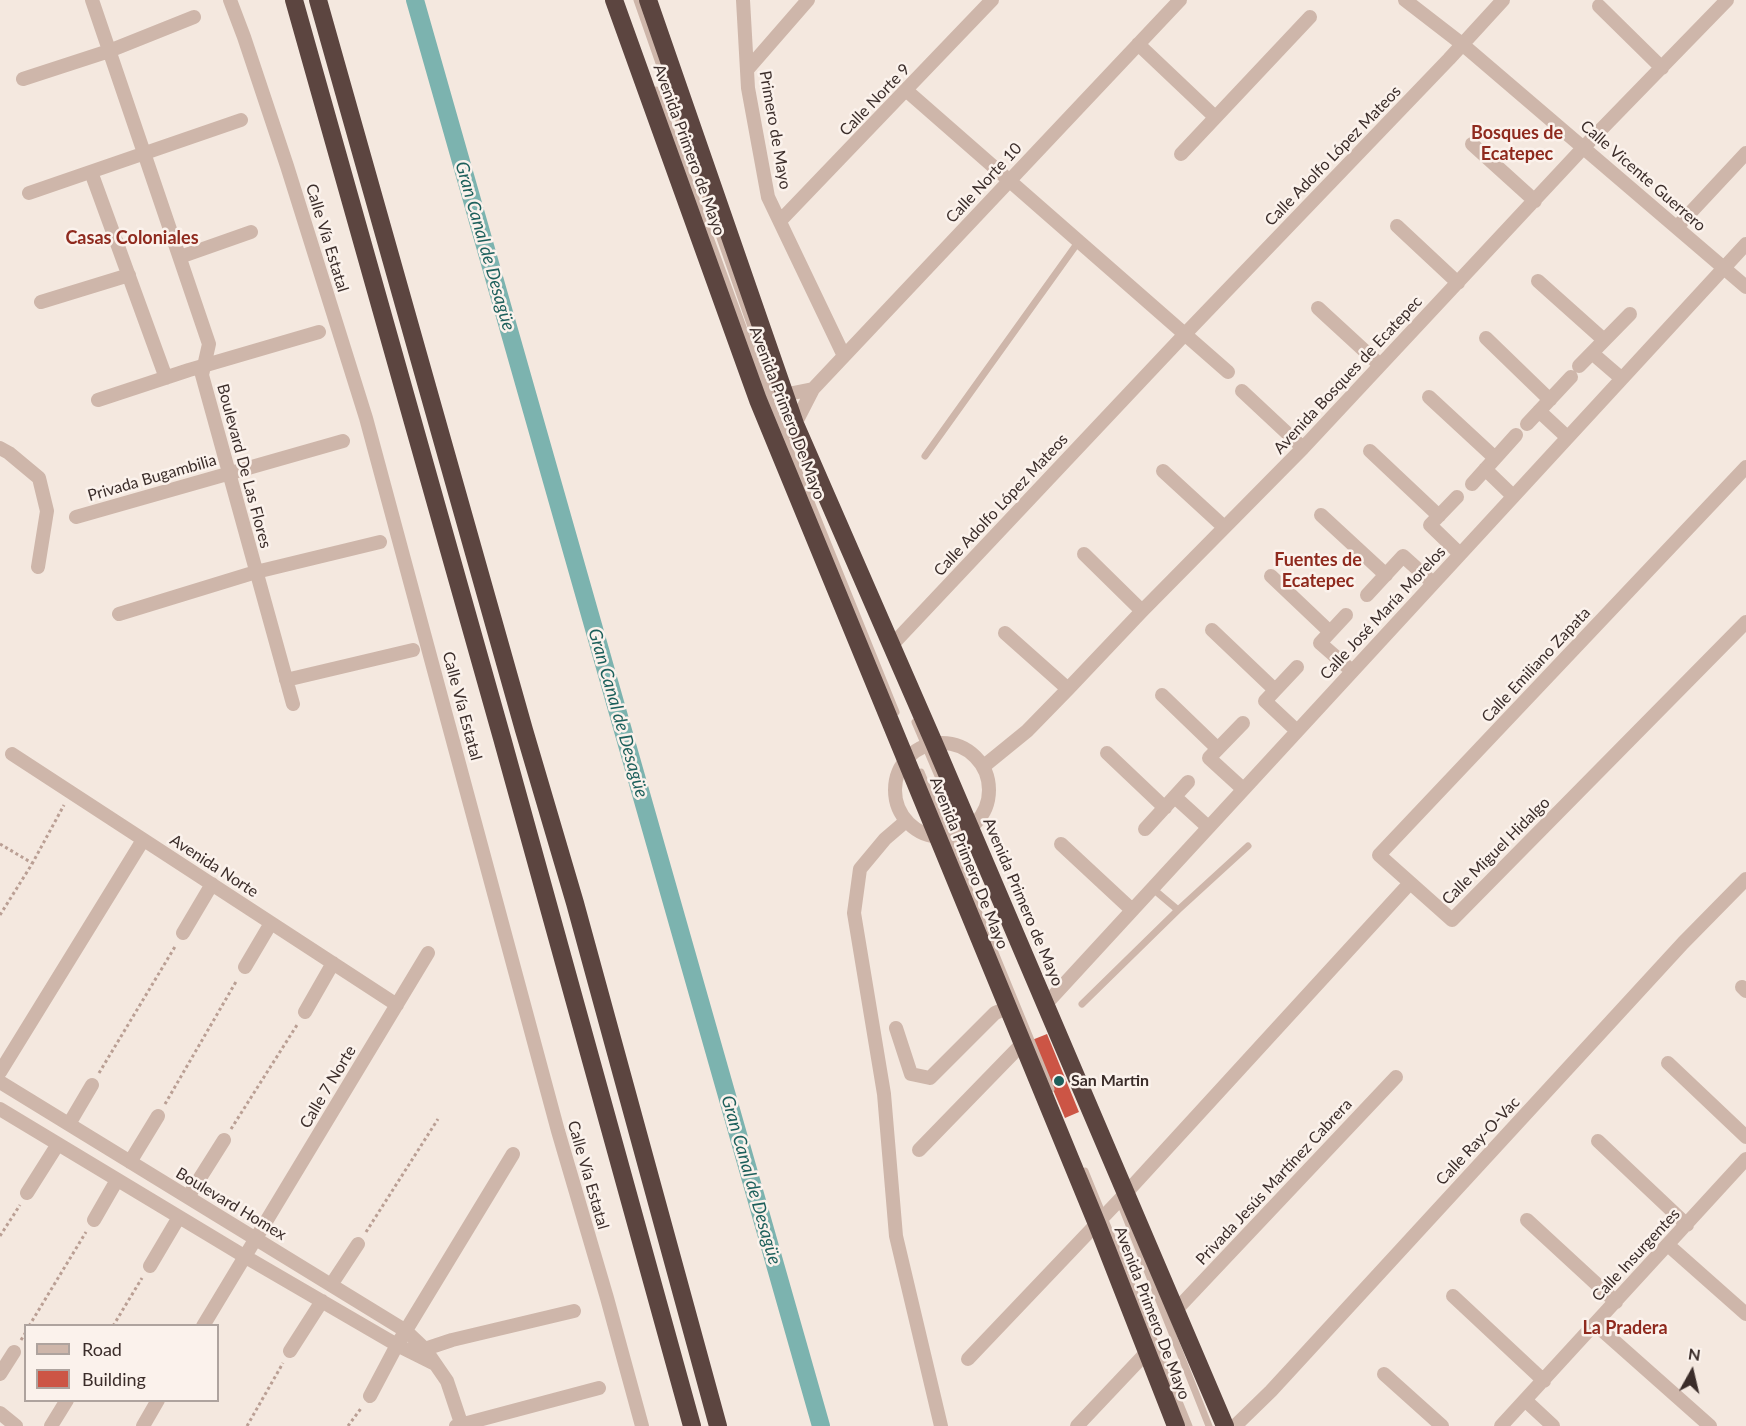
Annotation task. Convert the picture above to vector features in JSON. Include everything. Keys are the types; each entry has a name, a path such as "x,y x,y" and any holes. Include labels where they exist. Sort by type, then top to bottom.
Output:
{"highway":[{"path":"294,0 502,738 692,1426"},
{"path":"318,0 574,903 718,1426"},
{"name":"Avenida Primero de Mayo","path":"614,0 728,313"},
{"name":"Avenida Primero de Mayo","path":"648,0 752,302"},
{"name":"Avenida Primero De Mayo","path":"752,302 772,397"},
{"name":"Avenida Primero De Mayo","path":"728,313 772,397 908,751 944,837 1007,1008 1100,1220 1146,1353 1176,1426"},
{"name":"Avenida Primero de Mayo","path":"772,397 786,432 885,641 1120,1195 1176,1310 1225,1426"}],"street":[{"name":"Boulevard De Las Flores","path":"92,0 209,344 202,375 293,704"},
{"name":"Calle Vía Estatal","path":"230,0 280,145 366,417 558,1131 608,1298 642,1426"},
{"name":"Primero de Mayo","path":"743,0 748,88 768,197 844,356"},
{"path":"747,70 808,0"},
{"name":"Calle Norte 9","path":"780,221 992,0"},
{"name":"Calle Norte 10","path":"786,432 813,389 1180,0"},
{"name":"Calle Vicente Guerrero","path":"1405,0 1462,44 1746,287"},
{"name":"Calle Adolfo López Mateos","path":"885,641 1185,334 1503,0"},
{"name":"Avenida Bosques de Ecatepec","path":"984,766 1028,731 1142,611 1303,448 1584,147 1727,0"},
{"path":"1599,6 1662,68"},
{"path":"23,79 109,51 194,17"},
{"path":"1181,154 1310,17"},
{"path":"1138,44 1215,117"},
{"path":"906,91 1228,372"},
{"path":"29,193 241,120"},
{"path":"1472,144 1535,201"},
{"path":"1677,227 1746,153"},
{"path":"91,172 166,378"},
{"path":"1397,226 1458,283"},
{"path":"180,257 251,232"},
{"name":"Calle José María Morelos","path":"1041,1008 1746,244"},
{"path":"41,302 129,275"},
{"path":"1538,281 1604,340"},
{"path":"1318,308 1380,365"},
{"path":"1527,424 1630,314"},
{"path":"98,400 319,332"},
{"path":"1486,338 1550,399"},
{"path":"1592,353 1621,378"},
{"path":"772,397 813,389"},
{"path":"1242,391 1303,448"},
{"path":"1429,397 1495,458"},
{"path":"1539,411 1567,437"},
{"path":"1472,484 1516,435"},
{"name":"Privada Bugambilia","path":"76,517 343,441"},
{"path":"0,448 39,478 47,511 38,567"},
{"path":"1370,451 1438,516"},
{"name":"Calle Emiliano Zapata","path":"1410,883 1379,855 1746,467"},
{"path":"1485,469 1513,496"},
{"path":"1163,471 1224,527"},
{"path":"1457,497 1430,525 1460,554"},
{"path":"1321,515 1386,575"},
{"path":"119,614 256,572 380,542"},
{"path":"1084,554 1142,611"},
{"path":"1367,595 1403,556 1433,583"},
{"path":"1271,576 1330,632"},
{"path":"1346,615 1320,643 1352,671"},
{"name":"Calle Miguel Hidalgo","path":"1410,883 1452,920 1746,622"},
{"path":"1212,630 1275,690"},
{"path":"1005,633 1068,689"},
{"path":"286,680 413,650"},
{"path":"1297,667 1265,701 1297,731"},
{"path":"1162,695 1218,749"},
{"path":"1243,723 1209,758 1243,789"},
{"path":"954,743 971,752 984,766 990,788 985,811 967,835 944,837 927,835 906,821 898,809 894,797 896,777 908,751 930,744 954,743"},
{"path":"1107,753 1165,808"},
{"name":"Avenida Norte","path":"12,754 398,1005"},
{"path":"1145,829 1188,782"},
{"path":"1175,796 1208,827"},
{"path":"906,821 885,839 860,870 854,913 884,1094 896,1236 941,1426"},
{"path":"0,1072 143,840"},
{"path":"1061,844 1132,910"},
{"name":"Calle Ray-O-Vac","path":"1235,1426 1271,1391 1683,943 1746,879"},
{"path":"968,1359 1100,1220 1120,1195 1410,883"},
{"path":"183,933 212,885"},
{"path":"245,967 271,923"},
{"name":"Calle 7 Norte","path":"204,1324 428,953"},
{"path":"305,1012 333,963"},
{"path":"896,1028 911,1074 930,1077 995,1013 1007,1008"},
{"path":"919,1150 1022,1044"},
{"path":"1668,1063 1746,1137"},
{"name":"Privada Jesús Martínez Cabrera","path":"1176,1310 1396,1077"},
{"name":"Boulevard Homex","path":"0,1082 406,1331 422,1353 437,1364 447,1381 459,1426"},
{"path":"69,1124 92,1085"},
{"name":"Boulevard Homex","path":"0,1109 397,1345 422,1353"},
{"path":"130,1162 158,1116"},
{"path":"188,1197 224,1140"},
{"path":"1598,1141 1687,1225"},
{"path":"27,1193 58,1144"},
{"path":"370,1396 397,1345 513,1154"},
{"name":"Calle Insurgentes","path":"1501,1426 1744,1164"},
{"path":"94,1220 117,1180"},
{"path":"150,1266 179,1217"},
{"path":"1527,1220 1616,1302"},
{"path":"331,1285 358,1244"},
{"path":"1668,1245 1746,1314"},
{"path":"1453,1296 1544,1381"},
{"path":"290,1351 322,1301"},
{"path":"422,1353 574,1311"},
{"path":"1595,1324 1710,1426"},
{"path":"0,1374 14,1352"},
{"path":"1077,1426 1146,1353"},
{"path":"1384,1374 1442,1426"},
{"path":"459,1426 599,1388"},
{"path":"1525,1400 1553,1426"},
{"path":"51,1426 66,1402"},
{"path":"143,1426 157,1402"},
{"path":"0,1413 16,1426"}],"lane":[{"path":"623,0 631,22"},
{"path":"637,0 772,397"},
{"path":"651,77 772,397"},
{"path":"925,456 1079,242"},
{"path":"786,432 899,719"},
{"path":"911,712 930,744"},
{"path":"944,837 1052,1091"},
{"path":"1082,1004 1178,910 1248,846"},
{"path":"1152,888 1178,910"},
{"path":"1079,1158 1100,1220 1189,1426"},
{"path":"1120,1195 1209,1426"}],"path":[{"path":"0,915 32,864 71,793"},
{"path":"0,844 32,864"},
{"path":"92,1085 183,933"},
{"path":"158,1116 245,967"},
{"path":"224,1140 305,1012"},
{"path":"358,1244 438,1119"},
{"path":"0,1236 27,1193"},
{"path":"30,1324 94,1220"},
{"path":"114,1324 150,1266"},
{"path":"247,1426 290,1351"},
{"path":"348,1426 370,1396"}],"building":[{"path":"1047,1034 1079,1112 1065,1118 1032,1040"}],"waterway":[{"name":"Gran Canal de Desagüe","path":"415,0 821,1426"}],"place":[{"name":"San Martin","path":"1059,1081"}],"district":[{"name":"Bosques de Ecatepec","path":"1517,143"},
{"name":"Casas Coloniales","path":"132,238"},
{"name":"Fuentes de Ecatepec","path":"1318,570"},
{"name":"La Pradera","path":"1625,1328"}]}
